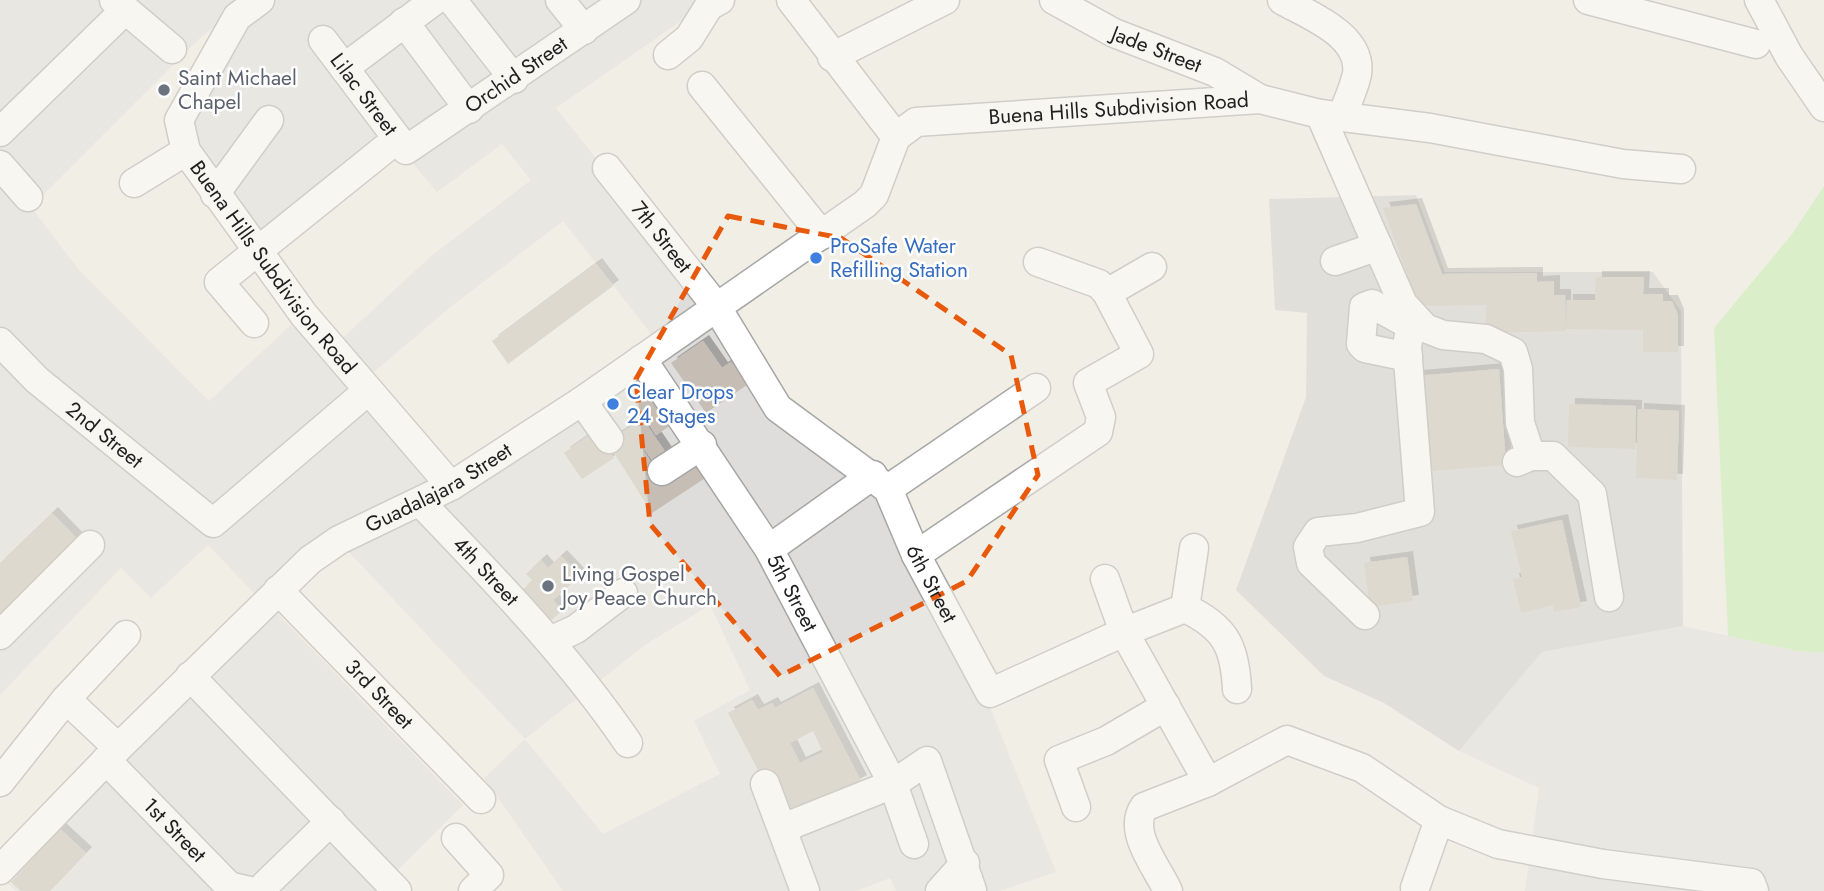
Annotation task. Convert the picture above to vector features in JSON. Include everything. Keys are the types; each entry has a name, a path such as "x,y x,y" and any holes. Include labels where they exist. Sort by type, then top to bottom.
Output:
{"street":[{"name":"Buena Hills Subdivision Road","path":"260,0 237,17 180,120 186,151 304,315 451,486"},
{"path":"344,68 435,0"},
{"path":"453,0 514,79"},
{"path":"560,0 584,30"},
{"name":"Orchid Street","path":"254,323 219,282 402,144 469,109 626,0"},
{"path":"792,0 832,57 896,137"},
{"path":"832,57 945,0"},
{"name":"Jade Street","path":"1054,0 1114,33 1215,72 1260,99"},
{"path":"1282,0 1335,30 1352,49 1357,72 1331,115 1378,246 1410,319 1408,357 1420,512 1357,528 1318,531 1308,547 1311,563 1364,615"},
{"path":"1759,0 1789,56 1824,107"},
{"path":"1602,1 1756,44"},
{"path":"668,55 689,38 714,3"},
{"path":"0,132 119,6 172,49"},
{"path":"404,23 469,109"},
{"name":"Lilac Street","path":"323,40 402,144"},
{"path":"702,86 822,235"},
{"name":"Buena Hills Subdivision Road","path":"896,137 916,122 1260,99 1331,115 1430,128 1623,164 1681,169"},
{"path":"215,194 270,120"},
{"name":"Guadalajara Street","path":"0,870 112,754 310,560 339,540 421,503 451,486 582,401 822,235 874,195 896,137"},
{"path":"134,184 186,151"},
{"path":"0,165 28,197"},
{"name":"7th Street","path":"607,168 716,306"},
{"path":"1335,261 1378,246"},
{"path":"916,555 1098,432 1101,417 1088,383 1139,354 1107,293 1099,284 1038,262"},
{"path":"1107,293 1152,267"},
{"path":"1408,357 1364,348 1361,344 1364,307 1372,304 1443,335 1486,339 1513,352 1518,369 1524,459 1553,456 1592,495 1609,597"},
{"path":"716,306 778,408 880,482"},
{"name":"2nd Street","path":"0,342 37,380 213,523 357,400"},
{"name":"5th Street","path":"642,359 702,445 769,550 893,784 914,844"},
{"path":"769,550 1037,388"},
{"path":"582,401 609,439"},
{"path":"662,471 702,445"},
{"name":"6th Street","path":"880,482 990,693 1124,632 1195,613"},
{"name":"4th Street","path":"421,503 550,641 591,690 628,743"},
{"path":"0,635 90,545"},
{"path":"1194,548 1195,613 1230,645 1236,659 1237,689"},
{"path":"1105,579 1124,632 1208,782"},
{"name":"3rd Street","path":"278,590 481,799"},
{"path":"550,641 576,629 623,593"},
{"path":"0,782 66,698 126,635"},
{"path":"190,677 391,885"},
{"name":"1st Street","path":"66,698 229,886 250,891"},
{"path":"1076,807 1059,760 1106,741 1166,706"},
{"path":"1168,891 1141,836 1139,815 1144,807 1208,782 1287,740 1362,768 1439,820 1498,844 1603,864 1751,883 1754,891"},
{"path":"783,828 893,784 927,761 968,876 940,891"},
{"path":"765,783 805,891"},
{"path":"1414,890 1439,820"},
{"path":"260,891 331,821"},
{"path":"456,838 489,875 473,891"}],"highlighted area":[{"path":"728,216 841,238 1011,355 1038,475 967,581 780,676 650,524 636,379"}],"shaded area":[{"path":"0,0 246,0 198,40 31,207 79,270 209,401 295,321 429,482 303,550 255,594 208,545 151,598 121,568 0,695"},
{"path":"277,0 700,0 704,5 556,108 709,301 655,339 563,221 449,308 367,378 336,344 430,257 531,180 502,144 437,192 398,146 269,253 185,133 239,31"},
{"path":"1416,195 1445,272 1653,272 1681,311 1683,626 1542,652 1459,751 1384,703 1324,676 1236,590 1306,397 1307,313 1275,310 1269,199"},
{"path":"712,328 773,413 881,490 990,707 1056,872 1000,891 896,891 890,878 857,891 563,891 484,778 525,739 346,549 448,501","holes":["710,605 750,690 694,721 720,774 603,834 525,739 648,643"]},
{"path":"275,611 463,805 377,891 16,891 8,884 126,756"},
{"path":"1683,626 1797,651 1824,653 1824,891 1525,891 1539,788 1459,751 1542,652"}],"green space":[{"path":"1824,186 1824,653 1797,651 1728,636 1714,328 1792,234"}],"building":[{"path":"1416,204 1442,274 1537,273 1537,282 1554,281 1554,295 1565,295 1566,331 1486,333 1486,305 1419,306 1383,208"},
{"path":"596,264 613,286 508,364 492,341"},
{"path":"1596,277 1644,277 1643,294 1663,294 1663,301 1672,301 1678,315 1678,352 1643,352 1643,330 1566,329 1567,300 1595,300"},
{"path":"703,341 722,368 731,362 747,385 706,413 671,363"},
{"path":"1499,369 1506,465 1422,472 1416,376"},
{"path":"655,388 676,422 656,435 634,401"},
{"path":"1569,404 1636,406 1635,449 1568,447"},
{"path":"1638,409 1679,411 1677,480 1636,478"},
{"path":"643,419 666,453 653,461 632,432 659,475 698,450 713,473 652,513 607,442"},
{"path":"595,431 614,458 582,479 564,453"},
{"path":"52,513 82,544 0,623 0,563"},
{"path":"1562,520 1581,607 1554,612 1553,605 1521,613 1513,579 1522,577 1511,531"},
{"name":"Living Gospel Joy Peace Church","path":"561,556 580,576 553,600 562,611 549,622 521,591 533,581 526,574 541,560 548,568"},
{"path":"1407,557 1413,601 1370,607 1364,563"},
{"path":"813,688 861,781 785,821 728,713 752,700 758,710 772,703 775,708","holes":["813,731 823,752 800,763 790,743"]},
{"path":"60,829 86,853 50,891 21,891 11,882"}],"place":[{"name":"Saint Michael Chapel","path":"164,90"},
{"name":"ProSafe Water Refilling Station","path":"816,258"},
{"name":"Clear Drops 24 Stages","path":"613,404"},
{"name":"Living Gospel Joy Peace Church","path":"548,586"}]}
